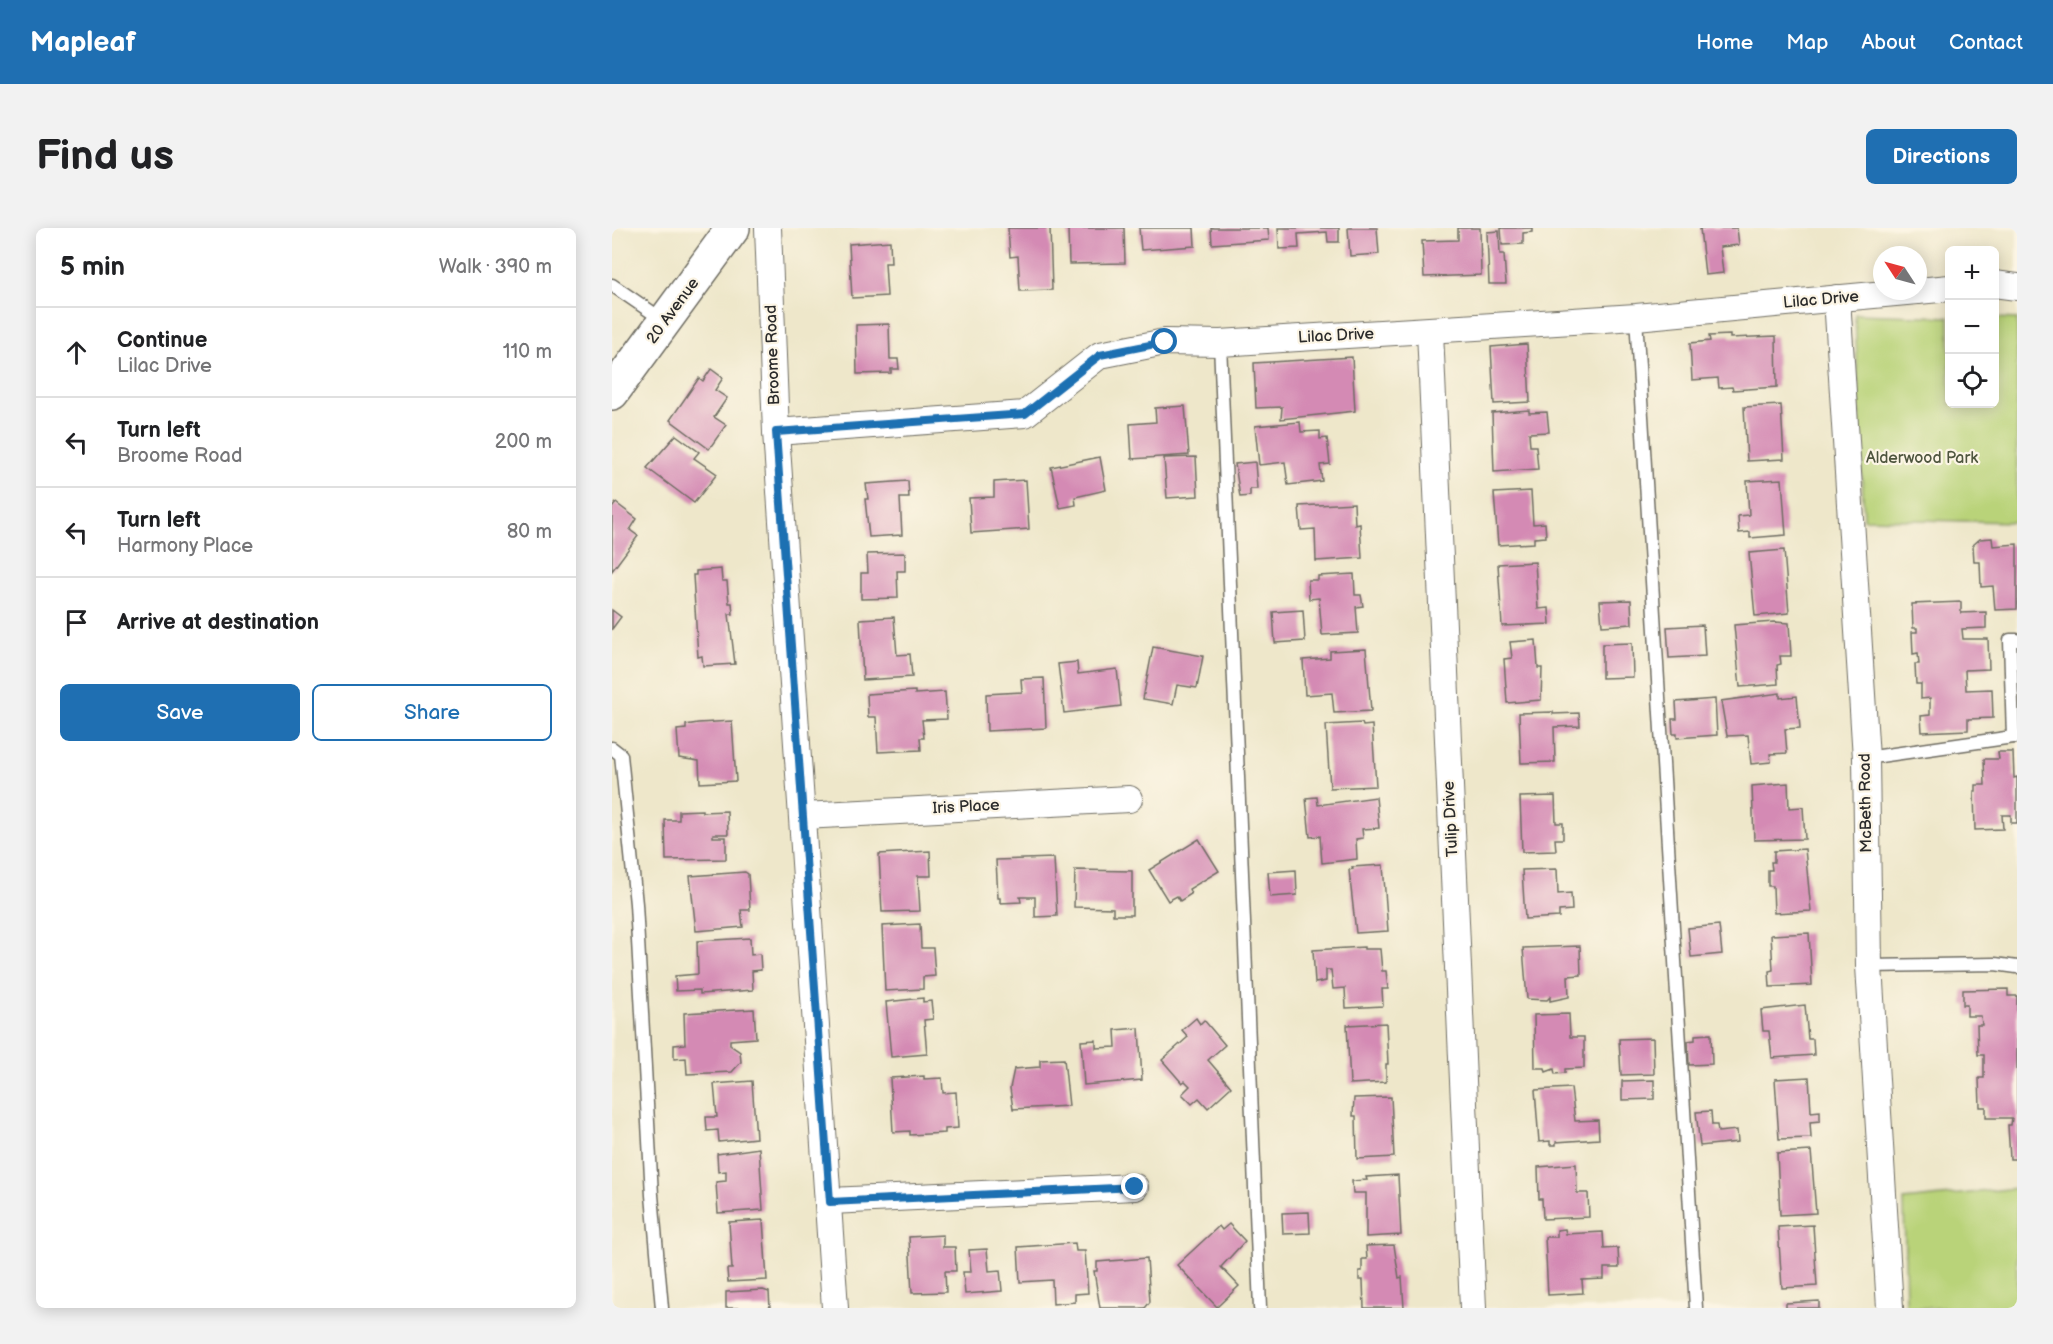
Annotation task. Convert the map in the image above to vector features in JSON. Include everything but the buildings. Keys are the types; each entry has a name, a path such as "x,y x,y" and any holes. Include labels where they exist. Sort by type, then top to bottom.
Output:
{"street":[{"name":"20 Avenue","path":"612,393 733,228"},
{"name":"Broome Road","path":"768,228 776,432 830,1202 835,1308"},
{"path":"1999,285 2017,287"},
{"name":"Lilac Drive","path":"1927,290 1945,288"},
{"name":"Lilac Drive","path":"776,432 1025,414 1100,355 1165,342 1220,343 1430,331 1636,317 1873,295"},
{"name":"McBeth Road","path":"1838,298 1866,758 1869,966 1890,1308"},
{"name":"Tulip Drive","path":"1430,331 1473,1308"},
{"name":"Iris Place","path":"803,816 1129,799"},
{"path":"830,1202 1135,1187"}],"lane":[{"path":"612,285 665,321"},
{"path":"1636,317 1696,1308"},
{"path":"1220,343 1260,1308"},
{"path":"1866,758 2015,737 2010,640 2017,640"},
{"path":"612,748 621,755 636,904 651,1183 662,1308"},
{"path":"1869,966 1995,964 2017,967"}],"green space":[{"name":"Alderwood Park","path":"1855,314 1945,317 1945,408 1999,408 1999,318 2017,319 2017,522 1864,519"},
{"path":"2017,1188 2017,1308 1906,1308 1904,1200"}],"route":[{"path":"1135,1187 830,1202 776,432 1025,414 1100,355 1165,342"}]}
